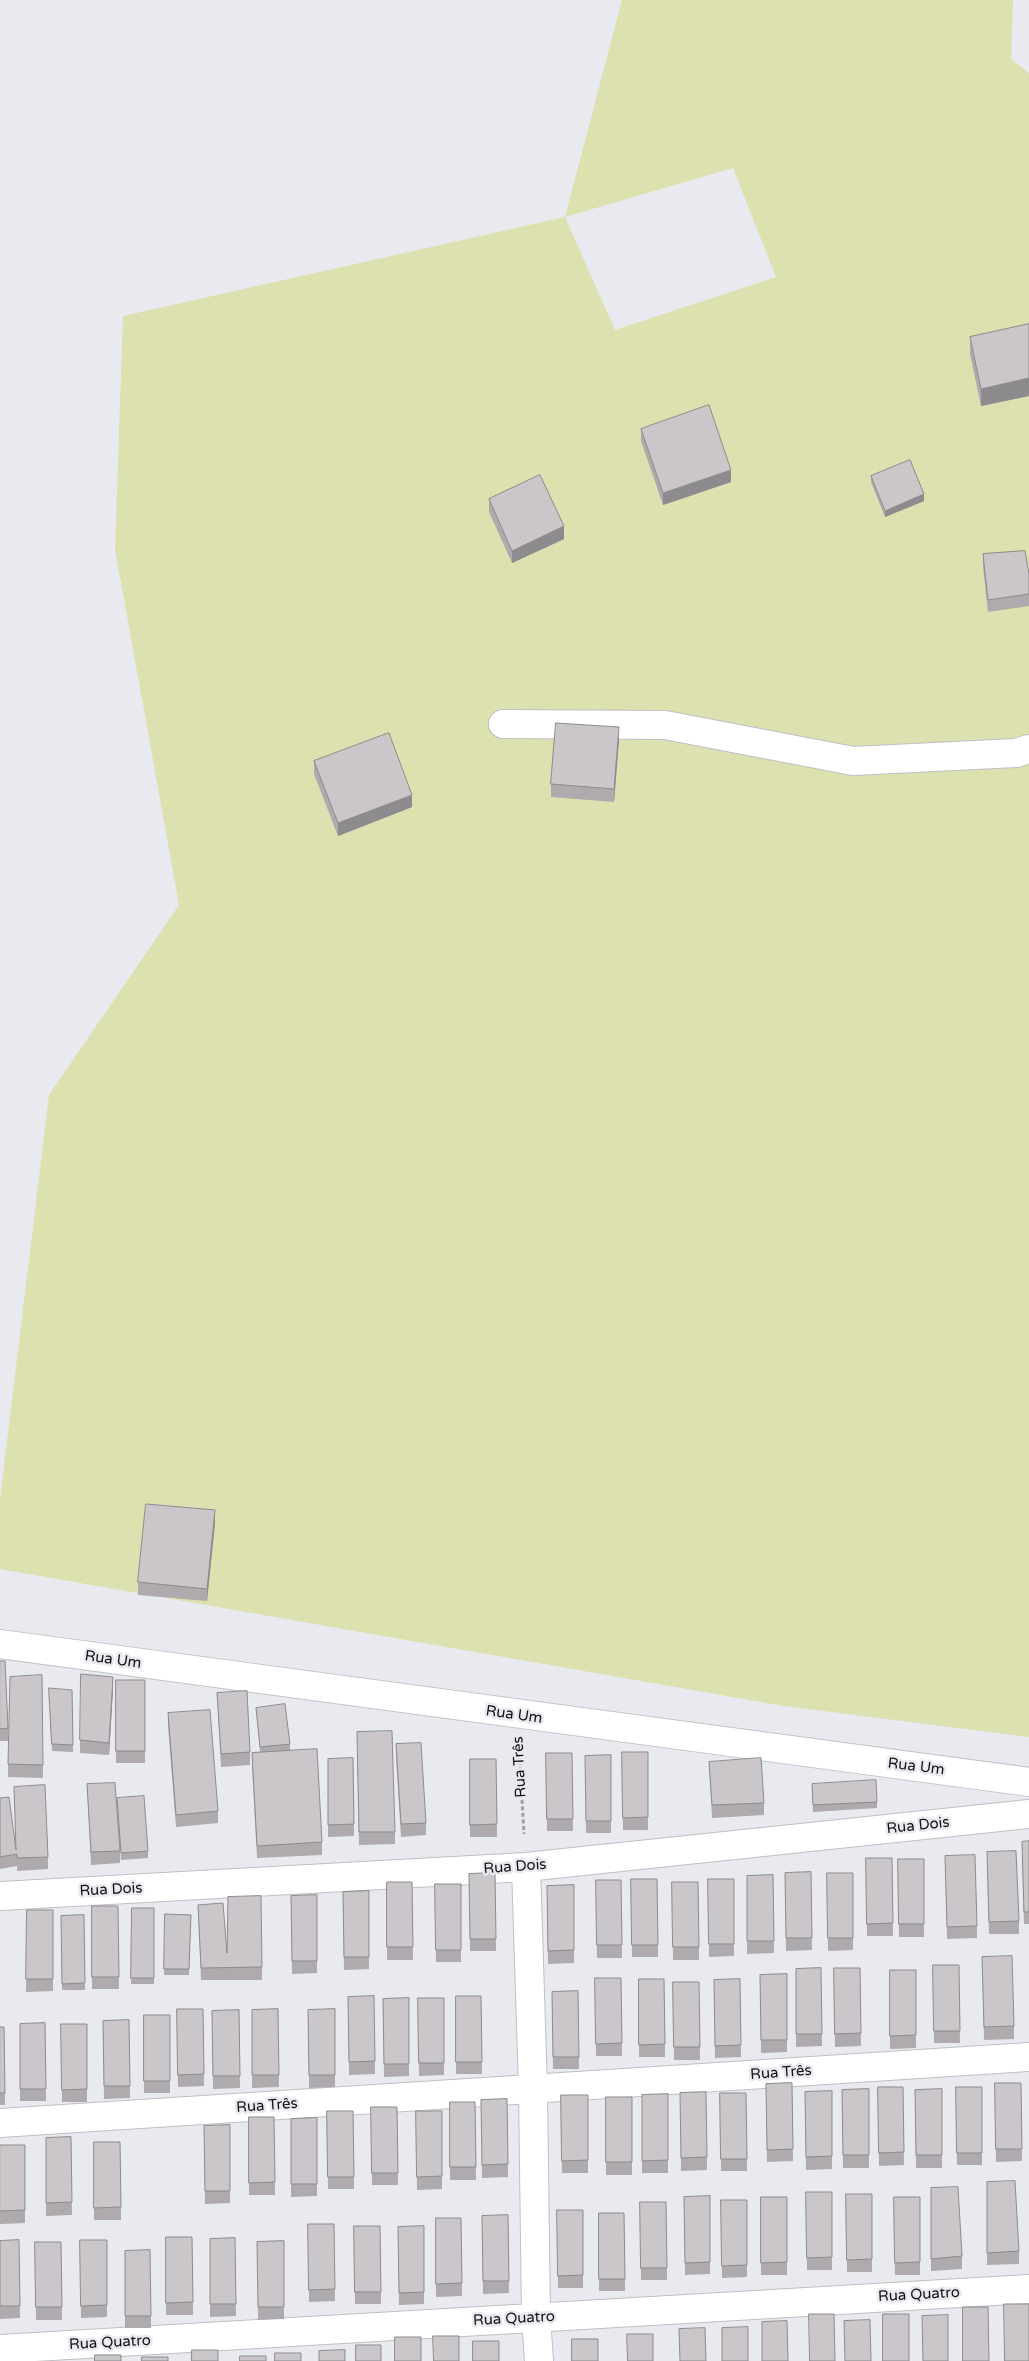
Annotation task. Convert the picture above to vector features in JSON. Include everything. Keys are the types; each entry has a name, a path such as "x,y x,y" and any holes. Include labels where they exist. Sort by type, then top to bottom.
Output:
{"street":[{"path":"503,724 666,725 853,761 1016,753 1029,748"},
{"name":"Rua Um","path":"0,1644 517,1715 1029,1782"},
{"name":"Rua Dois","path":"0,1896 526,1867 1029,1814"},
{"path":"526,1867 533,2089 536,2317 539,2361"},
{"name":"Rua Três","path":"0,2123 1029,2057"},
{"name":"Rua Quatro","path":"0,2349 1029,2288"}],"path":[{"name":"Rua Três","path":"517,1715 526,1867"}],"green space":[{"path":"622,0 1013,0 1011,59 1029,73 1029,1737 784,1706 0,1569 0,1499 49,1095 179,905 115,549 123,316 565,217","holes":["733,168 776,277 615,330 565,217"]}],"building":[{"path":"1029,324 1029,378 981,389 970,337"},
{"path":"709,405 731,470 663,493 641,429"},
{"path":"910,460 924,494 885,511 871,476"},
{"path":"540,475 564,526 512,551 489,499"},
{"path":"1025,551 1029,574 1029,594 988,600 983,554"},
{"path":"556,723 619,727 614,789 551,784"},
{"path":"389,733 412,795 338,823 314,761"},
{"path":"146,1504 215,1510 207,1589 138,1582"},
{"path":"0,1661 5,1661 8,1728 0,1729"},
{"path":"81,1674 113,1677 109,1743 80,1740"},
{"path":"42,1675 43,1765 8,1764 10,1677"},
{"path":"116,1680 145,1680 145,1751 116,1751"},
{"path":"49,1688 72,1690 73,1745 52,1744"},
{"path":"247,1691 250,1752 221,1754 217,1693"},
{"path":"285,1704 290,1744 260,1747 256,1708"},
{"path":"210,1710 218,1811 176,1815 168,1713"},
{"path":"392,1731 395,1832 359,1832 357,1732"},
{"path":"421,1743 426,1823 401,1824 396,1744"},
{"path":"317,1749 322,1842 257,1846 252,1753"},
{"path":"622,1752 648,1752 648,1817 623,1818"},
{"path":"546,1753 572,1753 573,1819 547,1819"},
{"path":"611,1755 611,1821 586,1821 585,1756"},
{"path":"353,1758 354,1824 328,1825 328,1759"},
{"path":"761,1758 764,1803 712,1805 709,1762"},
{"path":"470,1759 496,1759 497,1824 470,1825"},
{"path":"876,1780 877,1802 813,1805 812,1784"},
{"path":"115,1783 120,1851 91,1852 87,1784"},
{"path":"45,1785 48,1857 17,1858 17,1854 0,1857 0,1798 9,1797 16,1850 14,1787"},
{"path":"144,1796 148,1851 121,1853 117,1798"},
{"path":"1029,1841 1029,1912 1024,1912 1022,1842"},
{"path":"1016,1851 1019,1921 989,1922 987,1852"},
{"path":"975,1855 977,1926 947,1927 945,1856"},
{"path":"866,1858 892,1858 893,1923 867,1924"},
{"path":"898,1859 924,1859 924,1924 899,1924"},
{"path":"811,1872 812,1938 786,1938 785,1873"},
{"path":"495,1873 496,1939 470,1939 469,1874"},
{"path":"827,1873 853,1873 853,1938 828,1938"},
{"path":"773,1875 774,1941 747,1941 747,1876"},
{"path":"631,1879 657,1879 658,1945 632,1945"},
{"path":"708,1879 734,1879 734,1944 709,1944"},
{"path":"596,1880 621,1880 622,1945 597,1945"},
{"path":"387,1882 412,1882 413,1947 387,1947"},
{"path":"672,1882 698,1882 699,1947 673,1947"},
{"path":"435,1884 461,1884 461,1950 436,1950"},
{"path":"574,1885 574,1950 548,1951 547,1886"},
{"path":"369,1891 369,1957 344,1957 343,1892"},
{"path":"317,1895 317,1961 292,1961 291,1896"},
{"path":"261,1896 262,1967 201,1968 198,1905 223,1903 227,1953 228,1897"},
{"path":"92,1906 118,1906 119,1977 92,1977"},
{"path":"132,1908 154,1908 154,1978 131,1978"},
{"path":"27,1910 53,1910 53,1979 26,1979"},
{"path":"165,1914 191,1915 189,1969 164,1969"},
{"path":"84,1915 85,1983 62,1984 61,1916"},
{"path":"1012,1956 1014,2026 984,2027 982,1957"},
{"path":"933,1965 959,1965 960,2031 934,2031"},
{"path":"821,1968 822,2034 796,2034 796,1969"},
{"path":"834,1968 860,1968 861,2033 835,2034"},
{"path":"890,1970 916,1970 916,2035 890,2036"},
{"path":"787,1974 787,2040 761,2040 760,1975"},
{"path":"595,1978 621,1978 622,2043 596,2044"},
{"path":"639,1979 664,1979 665,2044 639,2045"},
{"path":"740,1979 741,2045 715,2046 714,1980"},
{"path":"673,1982 699,1982 700,2047 674,2047"},
{"path":"578,1991 579,2057 553,2057 552,1992"},
{"path":"374,1996 375,2061 349,2062 348,1997"},
{"path":"456,1996 481,1996 482,2062 456,2062"},
{"path":"409,1998 409,2064 384,2064 383,1999"},
{"path":"418,1998 444,1998 444,2063 419,2063"},
{"path":"177,2009 203,2009 204,2074 178,2075"},
{"path":"278,2009 279,2075 252,2075 252,2010"},
{"path":"335,2009 335,2075 309,2075 308,2010"},
{"path":"239,2010 240,2076 213,2076 212,2011"},
{"path":"144,2015 170,2015 170,2081 144,2081"},
{"path":"129,2020 130,2086 104,2086 103,2021"},
{"path":"45,2023 46,2089 20,2089 20,2024"},
{"path":"61,2024 87,2024 87,2089 62,2090"},
{"path":"0,2027 4,2027 5,2093 0,2093"},
{"path":"792,2083 793,2149 767,2150 766,2084"},
{"path":"995,2083 1021,2083 1022,2149 996,2149"},
{"path":"878,2087 903,2087 904,2152 879,2153"},
{"path":"956,2087 982,2087 982,2153 957,2153"},
{"path":"869,2089 869,2155 843,2155 842,2090"},
{"path":"942,2089 942,2155 916,2155 915,2090"},
{"path":"832,2091 832,2156 806,2157 805,2092"},
{"path":"706,2092 707,2157 681,2158 680,2093"},
{"path":"720,2093 746,2093 747,2159 721,2159"},
{"path":"668,2094 668,2160 642,2161 642,2095"},
{"path":"561,2095 588,2095 588,2160 562,2161"},
{"path":"606,2097 632,2097 632,2162 606,2162"},
{"path":"507,2099 508,2164 482,2165 481,2100"},
{"path":"450,2102 475,2102 476,2167 450,2167"},
{"path":"371,2107 397,2107 398,2173 372,2173"},
{"path":"327,2111 353,2111 354,2177 328,2177"},
{"path":"416,2111 442,2111 442,2176 417,2177"},
{"path":"249,2117 274,2117 275,2182 249,2183"},
{"path":"317,2118 317,2184 291,2184 291,2119"},
{"path":"230,2125 230,2191 205,2191 204,2126"},
{"path":"71,2137 72,2202 46,2203 46,2138"},
{"path":"94,2142 120,2142 121,2207 94,2208"},
{"path":"0,2145 25,2145 25,2210 0,2211"},
{"path":"1015,2181 1019,2251 987,2253 987,2182"},
{"path":"958,2187 962,2256 931,2259 931,2188"},
{"path":"806,2192 832,2192 832,2257 807,2258"},
{"path":"846,2194 872,2194 872,2259 847,2260"},
{"path":"710,2196 710,2262 685,2263 684,2197"},
{"path":"761,2197 787,2197 787,2262 761,2263"},
{"path":"894,2197 920,2197 920,2262 895,2263"},
{"path":"721,2200 747,2200 747,2265 722,2266"},
{"path":"640,2202 666,2202 667,2268 641,2268"},
{"path":"557,2210 583,2210 583,2275 558,2276"},
{"path":"599,2213 624,2213 625,2279 599,2279"},
{"path":"508,2215 509,2281 483,2281 482,2216"},
{"path":"436,2218 461,2218 462,2283 436,2284"},
{"path":"308,2224 334,2224 335,2289 309,2290"},
{"path":"354,2226 380,2226 381,2292 355,2292"},
{"path":"424,2226 424,2292 399,2293 398,2227"},
{"path":"166,2237 192,2237 193,2302 166,2303"},
{"path":"235,2238 236,2304 210,2304 210,2239"},
{"path":"19,2240 20,2306 0,2306 0,2241"},
{"path":"80,2240 107,2240 107,2305 81,2306"},
{"path":"284,2241 284,2307 258,2307 257,2242"},
{"path":"35,2242 61,2242 62,2307 36,2307"},
{"path":"150,2250 151,2316 125,2316 125,2251"},
{"path":"1004,2304 1029,2304 1029,2361 1005,2361"},
{"path":"963,2307 988,2307 989,2361 963,2361"},
{"path":"809,2314 834,2314 835,2361 810,2361"},
{"path":"883,2314 909,2314 909,2361 883,2361"},
{"path":"948,2315 948,2361 923,2361 922,2316"},
{"path":"870,2320 871,2361 845,2361 844,2321"},
{"path":"787,2321 788,2361 762,2361 762,2322"},
{"path":"748,2327 748,2361 722,2361 722,2328"},
{"path":"705,2328 706,2361 680,2361 679,2329"},
{"path":"627,2334 653,2334 653,2361 628,2361"},
{"path":"433,2336 459,2336 459,2361 434,2361"},
{"path":"395,2337 421,2337 421,2361 395,2361"},
{"path":"572,2339 598,2339 598,2361 572,2361"},
{"path":"473,2341 499,2341 499,2361 473,2361"},
{"path":"356,2345 381,2345 381,2361 356,2361"},
{"path":"192,2350 218,2350 218,2361 192,2361"},
{"path":"345,2350 345,2361 319,2361 319,2351"},
{"path":"275,2353 301,2353 301,2361 275,2361"},
{"path":"95,2355 121,2355 121,2361 95,2361"},
{"path":"240,2356 266,2356 266,2361 240,2361"},
{"path":"142,2357 168,2357 168,2361 142,2361"}]}
